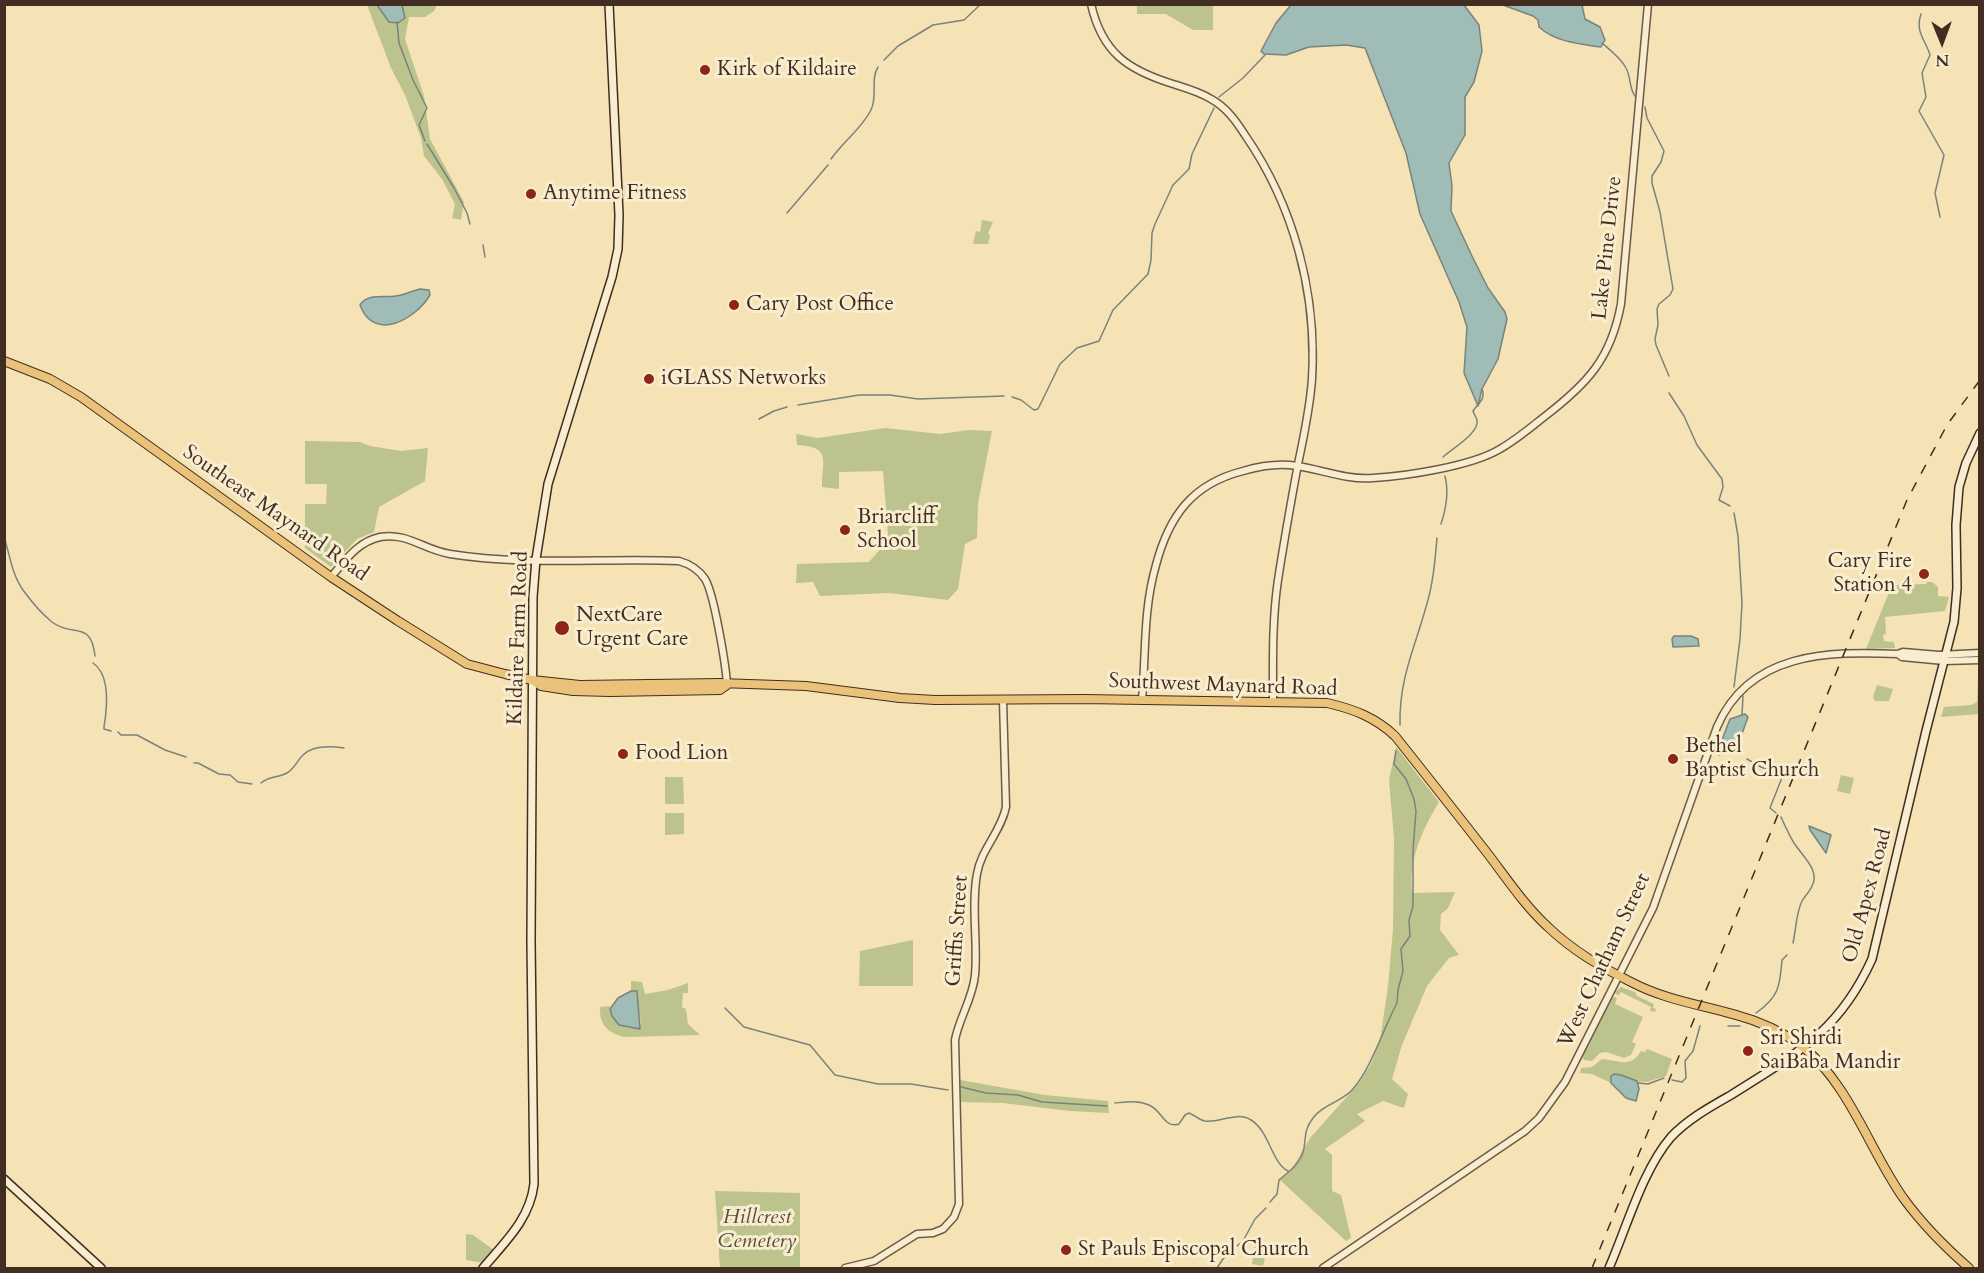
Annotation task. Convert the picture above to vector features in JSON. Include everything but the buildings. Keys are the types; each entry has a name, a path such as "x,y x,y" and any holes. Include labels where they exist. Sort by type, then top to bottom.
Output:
{"main road":[{"name":"Kildaire Farm Road","path":"483,1269 525,1216 534,1184 531,941 533,597 536,559 548,484 612,277 618,249 619,198 609,4"},
{"name":"Southeast Maynard Road","path":"4,361 50,379 81,397 331,577 467,664 532,680"},
{"name":"Old Apex Road","path":"1609,1269 1649,1173 1671,1137 1691,1119 1804,1048 1825,1030 1857,989 1872,959 1954,622 1957,597 1956,525 1959,487 1966,462 1980,433"},
{"name":"Southwest Maynard Road","path":"532,680 580,685 720,683 806,686 900,698 1327,703 1350,709 1385,726 1416,761 1537,916 1585,957 1667,998 1745,1016 1775,1029 1804,1048 1824,1069 1848,1103 1903,1198 1942,1245 1969,1269"},
{"name":"Southwest Maynard Road","path":"532,680 541,686 573,691 610,692 721,690 727,685"},
{"path":"610,692 613,689 647,685"},
{"path":"4,1179 101,1269"}],"street":[{"path":"1091,4 1104,40 1123,62 1151,77 1206,96 1229,113 1252,144 1277,192 1299,253 1311,313 1312,381 1277,588 1273,702"},
{"name":"Lake Pine Drive","path":"1142,700 1144,627 1156,563 1174,518 1200,490 1226,476 1263,466 1298,466 1336,476 1372,478 1476,460 1501,449 1537,423 1568,398 1598,366 1615,333 1621,304 1648,4"},
{"path":"331,577 359,547 375,538 389,536 408,538 450,554 497,559 677,561 694,568 704,578 710,589 727,685"},
{"name":"West Chatham Street","path":"1323,1269 1503,1147 1539,1118 1565,1082 1654,905 1717,727 1737,694 1766,671 1791,661 1830,656 1903,652 1980,660"},
{"name":"West Chatham Street","path":"1945,658 1980,653"},
{"name":"Griffis Street","path":"845,1269 874,1261 914,1235 935,1233 943,1229 952,1219 958,1204 955,1040 974,986 977,874 984,853 1002,822 1006,807 1003,700"}],"green space":[{"path":"367,5 437,5 434,11 425,17 409,17 405,39 424,96 430,139 464,202 461,220 452,218 455,204 442,179 424,156 421,138 405,95 391,68"},
{"path":"1137,5 1213,5 1213,30 1193,30 1166,14 1137,14"},
{"path":"982,220 993,222 988,233 990,236 988,244 973,244 976,231 980,232"},
{"path":"885,428 940,434 969,430 992,431 978,503 977,538 965,544 958,589 948,600 889,593 820,596 813,582 796,583 797,564 869,562 884,545 888,535 883,471 839,472 839,489 822,487 823,457 816,449 797,445 796,434 818,438"},
{"path":"305,441 360,442 401,451 428,448 425,481 379,507 374,532 357,539 331,567 305,548 305,504 326,504 327,484 305,484"},
{"path":"1932,582 1938,587 1938,596 1949,597 1945,611 1885,617 1884,641 1894,642 1895,648 1866,649 1892,585 1926,584"},
{"path":"1979,677 1979,714 1941,717 1944,707 1971,705 1977,702"},
{"path":"1877,685 1893,689 1889,701 1875,701 1873,697"},
{"path":"1396,747 1439,802 1418,845 1413,868 1412,891 1413,893 1455,892 1448,908 1441,914 1440,930 1459,955 1449,958 1427,986 1402,1045 1392,1079 1408,1094 1404,1108 1383,1101 1357,1114 1365,1121 1325,1149 1332,1155 1332,1191 1341,1195 1351,1238 1346,1241 1280,1180 1290,1172 1310,1138 1360,1082 1372,1062 1380,1041 1393,929 1394,838 1389,780"},
{"path":"1841,775 1854,778 1850,794 1837,791"},
{"path":"665,777 683,777 684,804 665,804"},
{"path":"665,813 684,813 684,834 665,835"},
{"path":"913,940 913,986 859,986 860,951"},
{"path":"631,981 642,982 645,994 668,990 688,983 688,993 683,993 682,1007 686,1009 688,1024 700,1035 626,1037 606,1028 601,1019 600,1007 610,1006 610,1009 641,1024 635,991 631,991"},
{"path":"1621,987 1635,992 1637,996 1654,1004 1655,1012 1650,1011 1651,1007 1621,992 1619,995 1616,994 1615,992"},
{"path":"1612,998 1617,998 1615,1004 1643,1017 1632,1042 1636,1044 1631,1055 1624,1058 1606,1052 1600,1053 1592,1061 1584,1060 1582,1056"},
{"path":"1647,1049 1672,1059 1666,1076 1647,1082 1610,1080 1611,1083 1592,1074 1580,1073 1581,1068 1592,1067 1602,1059 1628,1062"},
{"path":"960,1080 1045,1095 1108,1101 1109,1113 1003,1103 960,1102"},
{"name":"Hillcrest Cemetery","path":"715,1191 800,1193 800,1268 720,1268"},
{"path":"466,1234 473,1235 494,1250 484,1263 466,1260"},
{"path":"1255,1243 1268,1246 1263,1266 1252,1264"}],"water":[{"path":"377,5 402,5 405,18 398,23 389,22"},
{"path":"1291,5 1464,5 1479,25 1482,51 1474,82 1465,97 1465,135 1449,163 1452,186 1451,211 1488,288 1505,312 1507,319 1498,359 1482,389 1478,406 1464,373 1467,327 1459,302 1420,214 1406,153 1365,48 1346,45 1309,47 1286,55 1264,54 1261,51 1276,23"},
{"path":"1503,5 1582,5 1585,19 1600,27 1605,40 1601,47 1560,39 1539,27 1538,20 1533,16"},
{"path":"420,289 429,290 430,295 424,304 405,319 395,323 385,325 375,323 366,316 360,305 372,297 399,295"},
{"path":"1674,636 1691,636 1698,639 1699,646 1673,647"},
{"path":"1745,714 1748,717 1738,745 1719,755 1718,750 1730,719"},
{"path":"1809,826 1831,835 1826,853 1810,830"},
{"path":"631,991 637,991 640,1029 619,1025 610,1009 618,998"},
{"path":"1614,1074 1637,1081 1639,1089 1636,1101 1626,1098 1611,1083 1611,1076"}],"waterway":[{"path":"884,60 898,46 933,25 964,20 981,4"},
{"path":"1921,14 1920,31 1930,55 1922,73 1926,97 1919,111 1944,155 1935,193 1940,217"},
{"path":"397,22 399,43 427,108 419,125 425,141"},
{"path":"1602,43 1624,64 1635,96"},
{"path":"1219,97 1243,78 1265,55"},
{"path":"831,159 863,123 871,110 878,67"},
{"path":"1645,107 1647,118 1664,151 1661,162 1652,176 1652,183 1660,212 1673,289 1657,309 1658,325 1655,339 1669,376"},
{"path":"1012,397 1021,400 1034,410 1038,409 1060,364 1077,348 1099,341 1113,310 1148,274 1155,224 1173,185 1189,169 1192,154 1214,108"},
{"path":"427,144 454,188 470,224"},
{"path":"787,213 828,165"},
{"path":"483,245 485,257"},
{"path":"1443,457 1464,440 1477,425 1473,411 1482,399 1482,389"},
{"path":"1669,393 1684,416 1697,445 1722,479 1723,487 1719,500 1730,506"},
{"path":"798,405 859,395 890,395 918,399 1004,396"},
{"path":"759,419 787,407"},
{"path":"1441,524 1446,500 1445,476"},
{"path":"1734,513 1738,536 1742,603 1734,687"},
{"path":"4,537 16,578 26,594 59,627 85,633 93,645 95,656"},
{"path":"1400,725 1402,693 1430,590 1437,538"},
{"path":"93,663 103,676 107,702 104,729 111,731"},
{"path":"1742,715 1743,696"},
{"path":"118,732 121,735 137,735 165,750 186,757"},
{"path":"261,783 287,773 303,755 312,749 344,748"},
{"path":"1270,1202 1277,1194 1279,1180 1301,1158 1310,1122 1322,1109 1349,1093 1360,1080 1397,1003 1403,971 1401,949 1410,936 1409,920 1413,906 1416,811 1406,779 1394,764 1396,751"},
{"path":"1747,759 1783,775 1770,808 1776,813"},
{"path":"194,763 219,774 230,775 238,782 252,784"},
{"path":"1781,817 1814,875 1812,886 1800,906 1793,943"},
{"path":"1756,1013 1774,996 1779,984 1782,960 1787,955"},
{"path":"725,1008 744,1027 810,1045 835,1075 878,1084 911,1084 948,1090"},
{"path":"1672,1080 1682,1082 1686,1078 1685,1061 1693,1051 1700,1026"},
{"path":"1728,1026 1740,1026"},
{"path":"1638,1083 1648,1084 1664,1078"},
{"path":"961,1087 986,1093 1018,1095 1042,1102 1107,1106"},
{"path":"1115,1103 1145,1103 1153,1107 1166,1122 1174,1125 1179,1124 1189,1113 1205,1121 1234,1117 1251,1120 1267,1139 1282,1167 1288,1171"},
{"path":"1237,1246 1243,1241 1255,1219 1266,1208"},
{"path":"1217,1268 1232,1251"}],"railway":[{"path":"1592,1268 1907,500 1947,425 1980,380"}],"place":[{"name":"Kirk of Kildaire","path":"705,70"},
{"name":"Anytime Fitness","path":"531,194"},
{"name":"Cary Post Office","path":"734,305"},
{"name":"iGLASS Networks","path":"649,379"},
{"name":"Briarcliff School","path":"845,530"},
{"name":"Cary Fire Station 4","path":"1924,574"},
{"name":"NextCare Urgent Care","path":"562,628"},
{"name":"Food Lion","path":"623,754"},
{"name":"Bethel Baptist Church","path":"1673,759"},
{"name":"Sri Shirdi SaiBaba Mandir","path":"1748,1051"},
{"name":"St Pauls Episcopal Church","path":"1066,1250"}]}
